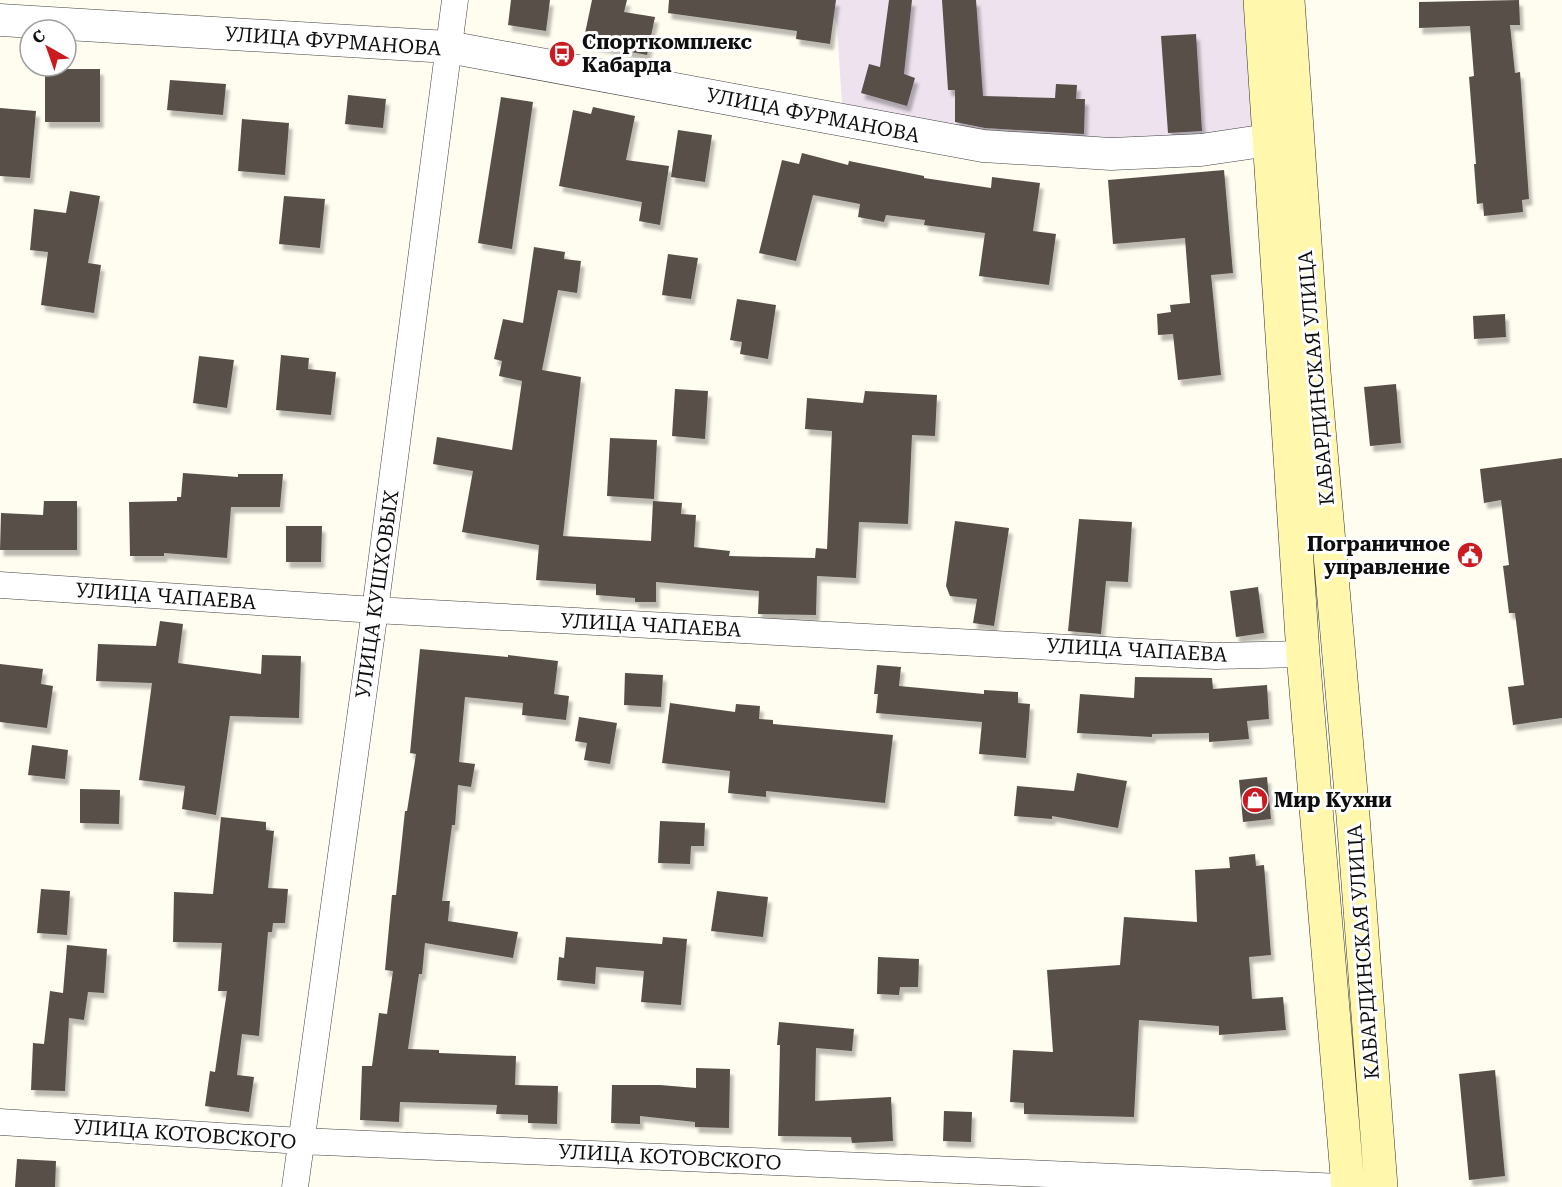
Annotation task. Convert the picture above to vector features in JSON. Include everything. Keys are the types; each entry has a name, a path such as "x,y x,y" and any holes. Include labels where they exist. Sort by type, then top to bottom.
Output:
{"main road":[{"name":"КАБАРДИНСКАЯ УЛИЦА","path":"1260,0 1283,138 1314,372 1353,816 1381,1187"},
{"name":"КАБАРДИНСКАЯ УЛИЦА","path":"1288,0 1283,138 1303,654 1348,1187"}],"street":[{"name":"УЛИЦА КУШХОВЫХ","path":"295,1187 375,610 455,0"},
{"name":"УЛИЦА ФУРМАНОВА","path":"0,20 448,47 983,146 1111,154 1201,150 1283,138"},
{"name":"УЛИЦА ЧАПАЕВА","path":"0,585 375,610 1215,656 1303,654"},
{"name":"УЛИЦА КОТОВСКОГО","path":"0,1122 301,1141 1341,1187"}],"shaded area":[{"path":"827,0 1260,0 1269,139 1201,150 843,121 837,25"}],"building":[{"path":"511,0 550,0 546,31 508,25"},
{"path":"592,0 627,0 624,12 655,17 647,55 583,43"},
{"path":"669,0 836,0 830,44 796,39 797,31 668,13"},
{"path":"889,0 912,0 904,74 915,78 907,106 861,93 869,64 880,67"},
{"path":"942,0 976,0 983,96 1055,98 1056,84 1077,85 1076,99 1085,99 1084,134 985,128 955,122 955,90 948,90"},
{"path":"1519,0 1520,25 1510,25 1515,73 1520,72 1529,199 1522,200 1523,212 1484,216 1483,203 1477,204 1474,164 1476,164 1469,77 1474,76 1470,26 1419,28 1419,2"},
{"path":"1196,34 1202,131 1168,133 1161,36"},
{"path":"78,69 100,69 100,122 45,122 45,78 78,78"},
{"path":"170,80 226,84 223,115 167,110"},
{"path":"348,95 386,99 383,128 345,124"},
{"path":"501,97 533,102 512,249 478,243"},
{"path":"593,107 635,116 626,160 669,166 660,225 639,221 642,202 559,186 573,110 591,114"},
{"path":"0,108 36,111 30,178 0,176"},
{"path":"242,119 289,123 285,175 238,171"},
{"path":"678,130 712,135 705,182 671,177"},
{"path":"802,153 848,165 849,161 924,176 924,178 991,188 992,177 1040,183 1033,231 1056,234 1049,285 979,276 985,233 924,225 925,220 886,215 884,222 858,217 860,204 813,195 796,261 759,253 782,160 799,164"},
{"path":"1224,170 1233,273 1211,275 1221,375 1178,380 1173,334 1158,335 1157,314 1171,312 1170,305 1190,303 1185,238 1113,244 1108,180"},
{"path":"70,191 100,196 88,263 101,265 94,313 41,305 48,252 30,250 34,209 66,213"},
{"path":"284,196 325,199 320,248 279,244"},
{"path":"534,247 565,252 564,259 581,261 577,293 558,290 542,370 581,377 563,536 651,541 653,501 682,503 681,514 696,515 694,547 730,551 729,556 815,558 816,548 827,549 832,431 805,429 807,398 863,403 865,391 937,395 935,436 912,435 908,524 859,522 856,578 817,576 816,615 758,614 759,591 656,582 656,602 635,602 635,598 596,595 596,584 536,580 539,545 462,532 473,471 433,464 437,437 512,450 522,381 499,376 502,361 494,359 503,319 523,323"},
{"path":"668,254 698,258 691,299 662,295"},
{"path":"737,299 776,305 768,359 740,354 742,342 730,340"},
{"path":"1505,314 1506,337 1474,339 1473,316"},
{"path":"281,355 309,358 308,369 336,372 331,415 276,410"},
{"path":"199,356 234,360 227,408 193,403"},
{"path":"1396,384 1401,443 1370,446 1364,387"},
{"path":"675,389 708,391 705,439 672,436"},
{"path":"610,438 657,440 654,499 607,496"},
{"path":"1562,458 1562,718 1513,725 1508,687 1524,685 1515,613 1509,613 1503,566 1509,565 1501,500 1484,503 1480,469"},
{"path":"183,473 238,477 238,474 283,474 280,507 231,507 227,558 164,553 164,556 130,556 129,502 177,501 177,497 181,497"},
{"path":"44,501 77,501 77,550 0,550 1,513 43,515"},
{"path":"1079,519 1132,522 1128,582 1106,581 1101,634 1068,631"},
{"path":"955,521 1009,528 994,626 973,623 977,599 950,596 946,586"},
{"path":"286,526 322,526 321,562 286,562"},
{"path":"1258,587 1264,633 1236,637 1230,591"},
{"path":"160,621 183,624 178,663 261,674 262,655 301,656 299,718 230,716 216,815 182,809 185,786 139,780 152,683 96,681 98,644 156,646"},
{"path":"420,649 558,661 554,694 569,696 566,720 522,715 523,703 465,697 459,762 475,764 471,787 458,785 455,825 452,825 442,901 450,901 448,921 518,932 513,958 425,943 422,974 419,974 408,1049 439,1050 439,1053 516,1056 515,1085 558,1086 557,1124 528,1123 528,1115 496,1114 497,1105 400,1102 399,1122 360,1120 362,1066 372,1066 379,1013 387,1014 393,971 385,970 392,895 396,895 405,811 407,811 416,754 410,753"},
{"path":"0,664 43,669 41,684 53,686 47,728 0,722"},
{"path":"877,665 901,667 899,686 984,694 984,690 1018,692 1018,703 1030,704 1026,758 979,754 982,722 876,713 878,694 874,694"},
{"path":"625,673 663,675 661,707 624,705"},
{"path":"1135,677 1212,678 1213,689 1267,685 1269,719 1247,721 1249,739 1209,742 1209,733 1152,734 1152,737 1077,733 1080,694 1134,698"},
{"path":"670,703 735,712 736,704 760,706 759,719 773,720 773,724 893,735 885,803 766,791 766,797 728,793 730,771 662,763"},
{"path":"579,717 617,723 610,764 584,760 587,743 575,741"},
{"path":"32,745 68,750 65,779 28,775"},
{"path":"1077,773 1127,781 1118,828 1052,816 1052,819 1014,816 1017,786 1074,791"},
{"path":"1267,777 1271,819 1243,822 1239,780"},
{"path":"80,789 120,790 119,824 80,823"},
{"path":"221,817 266,822 266,830 274,831 268,888 288,889 285,923 273,923 272,932 268,932 259,1036 242,1034 237,1075 254,1077 249,1112 205,1106 210,1071 215,1072 227,991 218,991 222,943 173,942 174,892 213,894"},
{"path":"660,821 705,823 704,846 691,846 690,864 658,863"},
{"path":"1255,854 1256,866 1264,865 1271,955 1249,957 1252,999 1283,997 1286,1030 1219,1035 1219,1026 1139,1020 1134,1117 1024,1114 1024,1103 1010,1102 1013,1050 1053,1052 1047,970 1120,965 1124,917 1197,922 1195,870 1230,868 1229,857"},
{"path":"41,889 70,891 67,935 37,933"},
{"path":"717,891 768,897 763,937 711,931"},
{"path":"566,937 662,944 663,937 687,939 681,1005 641,1002 644,971 596,967 595,984 557,980 559,957 564,958"},
{"path":"67,945 107,949 104,993 88,992 84,1020 69,1018 65,1091 31,1090 33,1043 44,1044 50,991 63,993"},
{"path":"878,957 919,959 918,987 900,987 899,995 877,994"},
{"path":"779,1022 854,1029 852,1051 816,1048 815,1101 891,1097 893,1141 852,1143 851,1137 778,1136"},
{"path":"696,1068 730,1069 729,1128 695,1127 695,1122 640,1116 640,1124 611,1123 612,1085 696,1088"},
{"path":"1495,1070 1505,1176 1469,1180 1459,1074"},
{"path":"944,1111 972,1112 971,1142 943,1141"},
{"path":"17,1159 56,1161 55,1187 15,1187"}],"place":[{"name":"Спорткомплекс Кабарда","path":"562,54"},
{"name":"Пограничное управление","path":"1470,555"},
{"name":"Мир Кухни","path":"1255,800"}]}
